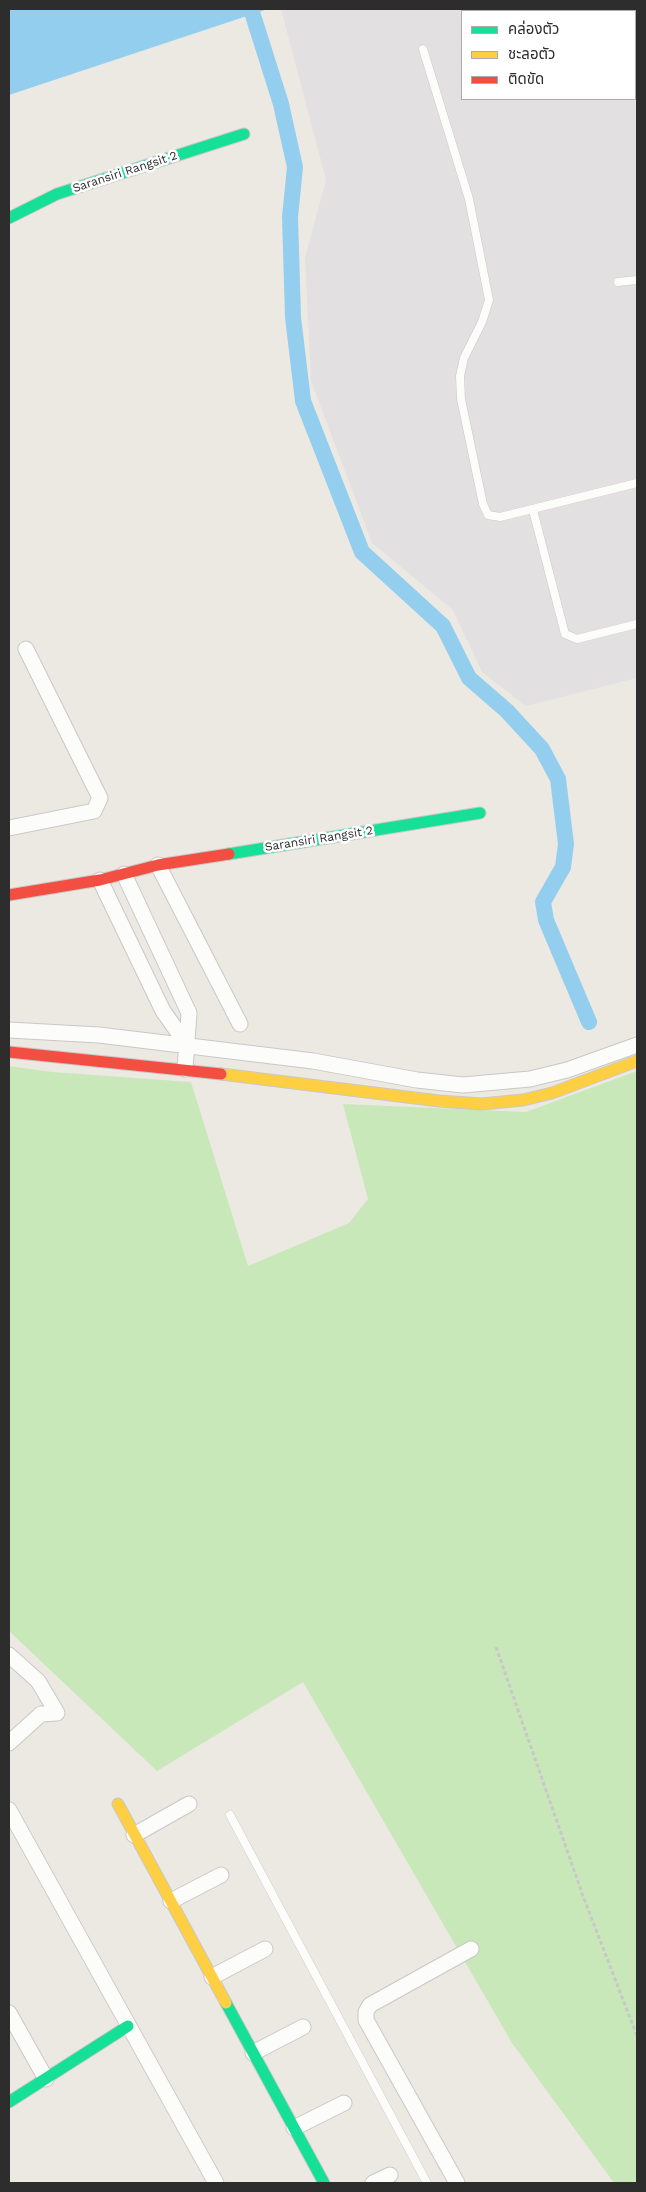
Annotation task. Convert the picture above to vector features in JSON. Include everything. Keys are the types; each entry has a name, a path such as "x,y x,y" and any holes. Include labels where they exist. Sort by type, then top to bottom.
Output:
{"street":[{"name":"Saransiri Rangsit 2","path":"9,218 58,194 244,134"},
{"path":"9,828 94,811 100,798 26,648"},
{"name":"Saransiri Rangsit 2","path":"9,895 100,880 158,866 480,813"},
{"path":"158,866 240,1024"},
{"path":"124,874 189,1013 185,1069"},
{"path":"100,880 163,1011 187,1046"},
{"path":"9,1030 99,1034 313,1061 417,1080 463,1085 530,1078 567,1070 637,1045"},
{"path":"50,1032 50,1055"},
{"path":"9,1052 185,1069 467,1103 494,1104 523,1101 549,1094 637,1061"},
{"path":"313,1061 318,1086"},
{"path":"9,1654 38,1681 57,1713 41,1714 9,1743"},
{"path":"118,1804 324,2183"},
{"path":"134,1835 189,1804"},
{"path":"9,1810 216,2183"},
{"path":"171,1901 221,1875"},
{"path":"212,1978 265,1949"},
{"path":"457,2183 366,2020 366,2012 370,2005 471,1949"},
{"path":"9,2014 46,2079"},
{"path":"9,2102 128,2026"},
{"path":"253,2053 303,2027"},
{"path":"294,2128 344,2103"},
{"path":"373,2183 390,2175"}],"lane":[{"path":"423,49 469,199 489,300 482,322 464,358 460,376 461,399 482,504 488,515 500,517 637,484"},
{"path":"618,282 637,280"},
{"path":"533,510 565,634 577,640 637,624"},
{"path":"230,1815 427,2183"}],"path":[{"path":"496,1647 583,1896 637,2036"}],"shaded area":[{"path":"281,9 637,9 637,678 526,706 482,672 453,610 372,543 311,381 305,258 326,180"}],"green space":[{"path":"9,1066 52,1072 191,1082 248,1266 349,1223 368,1199 343,1104 526,1112 637,1071 637,2183 614,2183 512,2043 303,1682 157,1771 9,1631"}],"water":[{"path":"9,9 268,9 9,95"}],"waterway":[{"path":"251,9 281,104 295,167 290,217 293,317 303,401 362,552 443,626 469,678 507,711 542,749 558,779 566,844 563,867 543,902 546,920 589,1022"}],"traffic: fast":[{"path":"9,218 57,194 244,134"},
{"path":"229,854 480,813"},
{"path":"226,2003 324,2183"},
{"path":"9,2102 128,2026"}],"traffic: slow":[{"path":"221,1074 439,1101 482,1104 523,1100 552,1093 637,1061"},
{"path":"118,1804 226,2003"}],"traffic: jam":[{"path":"9,895 100,880 158,865 229,854"},
{"path":"9,1052 221,1074"}]}
